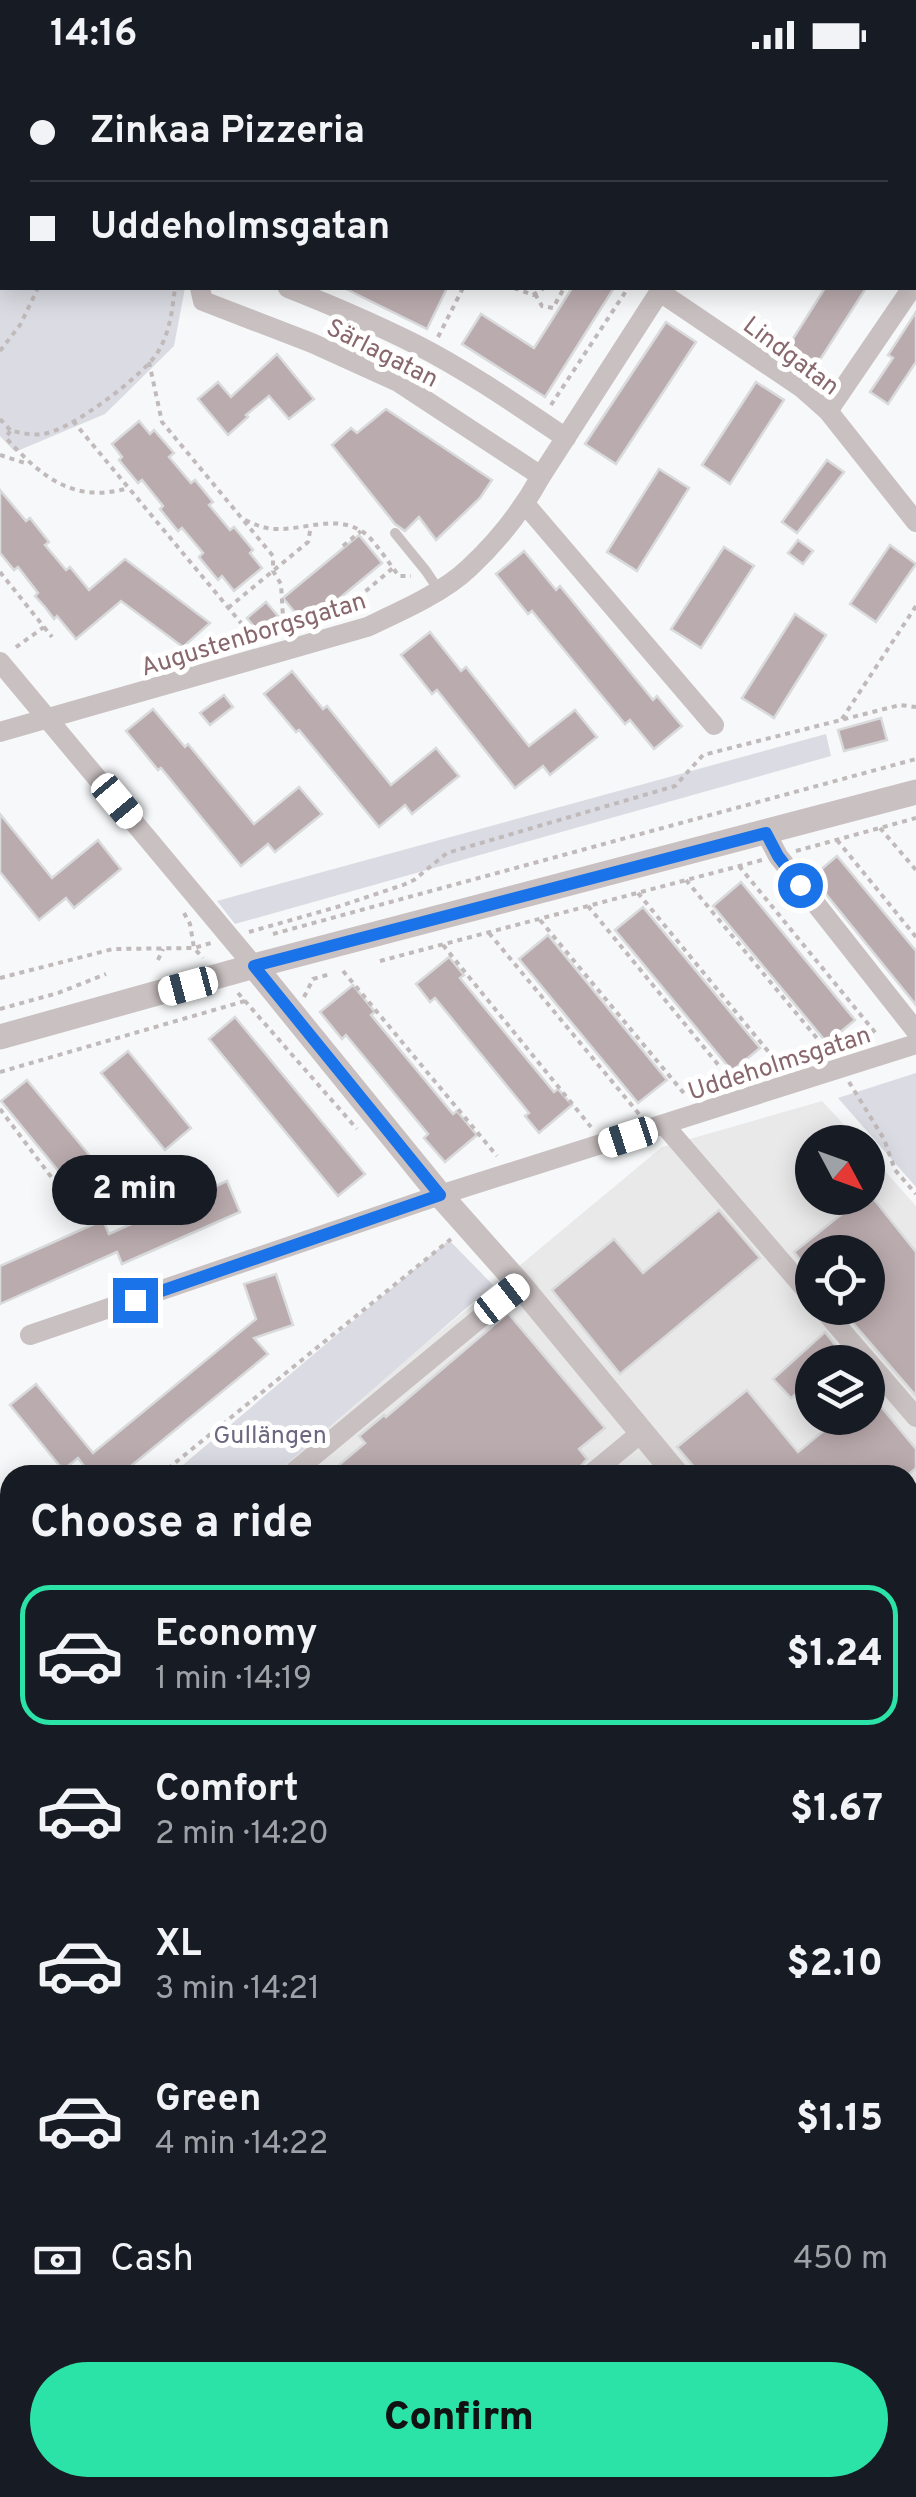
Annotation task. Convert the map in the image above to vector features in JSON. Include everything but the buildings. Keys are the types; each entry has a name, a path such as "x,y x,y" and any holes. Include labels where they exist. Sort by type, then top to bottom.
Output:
{"street":[{"name":"Särlagatan","path":"200,290 203,301 312,343 398,382 542,476"},
{"name":"Särlagatan","path":"293,290 352,313 430,352 566,438"},
{"name":"Augustenborgsgatan","path":"0,732 367,627 413,605 434,583 467,570 525,504 661,290"},
{"name":"Lindgatan","path":"661,290 802,388 828,411 916,522"},
{"path":"828,411 911,290"},
{"path":"525,504 714,725"},
{"path":"0,660 440,1195 669,1465"},
{"path":"0,1037 254,966 772,844 916,792"},
{"path":"772,844 916,1030"},
{"name":"Uddeholmsgatan","path":"30,1335 440,1195 916,1044"},
{"path":"665,1126 795,1277"},
{"path":"303,1465 520,1285"},
{"path":"837,1325 916,1417"},
{"path":"602,1465 642,1432"}],"lane":[{"path":"396,534 434,583"}],"path":[{"path":"0,350 20,325 38,290"},
{"path":"0,420 10,431 40,435 63,428 98,406 158,353 171,324 174,290"},
{"path":"430,352 462,290"},
{"path":"521,290 535,294 542,306 553,308 563,290"},
{"path":"535,294 541,290"},
{"path":"541,421 627,290"},
{"path":"150,362 162,422 273,556 273,571 281,584 277,653"},
{"path":"73,421 228,608 277,653"},
{"path":"10,431 6,438 52,481 93,493 129,488"},
{"path":"0,456 30,464"},
{"path":"242,519 275,529 328,522 342,524 364,532 399,576 412,576 418,584 434,583"},
{"path":"228,608 308,542 311,526"},
{"path":"343,546 360,531"},
{"path":"332,619 393,568"},
{"path":"2,577 52,637"},
{"path":"367,590 373,598"},
{"path":"842,720 916,606"},
{"path":"0,660 44,627"},
{"path":"0,978 112,949 194,948 337,907 414,880 447,853 675,786 703,755 900,705 916,707"},
{"path":"273,934 916,759"},
{"path":"380,961 739,866 772,844 837,840 916,818"},
{"path":"880,828 916,870"},
{"path":"837,840 916,937"},
{"path":"739,866 880,1040"},
{"path":"686,880 841,1068 884,1139 895,1170 916,1194"},
{"path":"638,893 784,1071"},
{"path":"588,906 736,1086"},
{"path":"540,919 690,1101"},
{"path":"488,932 641,1117"},
{"path":"442,945 595,1132"},
{"path":"158,960 163,949"},
{"path":"343,971 502,1162"},
{"path":"0,1009 106,974"},
{"path":"0,1072 246,1001"},
{"path":"0,1109 54,1182"},
{"path":"172,1465 451,1238"}],"shaded area":[{"path":"822,1101 844,1125 795,1125 795,1215 885,1215 885,1171 916,1206 916,1465 280,1465 662,1147"}],"green space":[{"path":"0,290 185,290 174,346 105,414 15,452 0,436"},
{"path":"826,734 831,756 235,924 217,901"},
{"path":"916,1073 916,1187 885,1152 885,1125 862,1125 838,1098"},
{"name":"Gullängen","path":"449,1240 493,1285 286,1465 183,1465"}],"route":[{"path":"135,1300 440,1195 254,966 766,833 800,885"}]}
